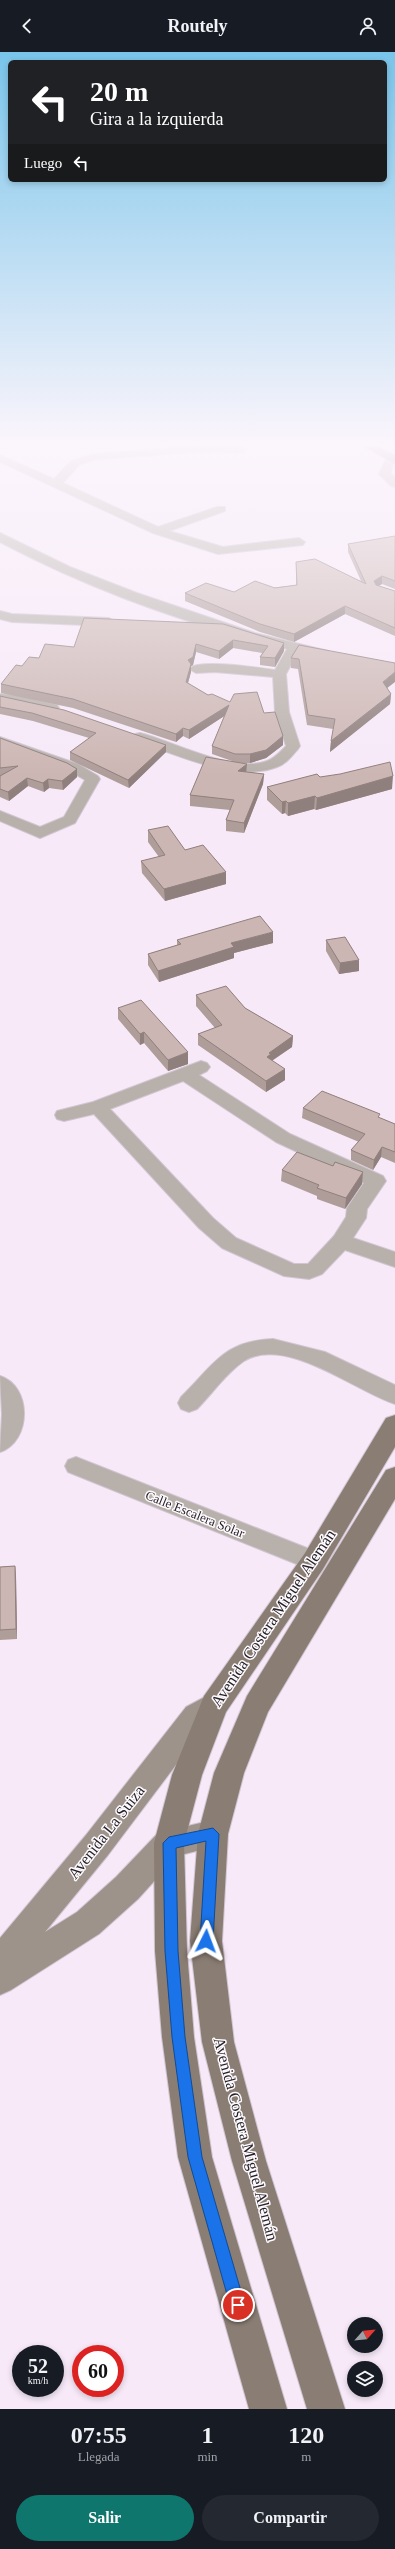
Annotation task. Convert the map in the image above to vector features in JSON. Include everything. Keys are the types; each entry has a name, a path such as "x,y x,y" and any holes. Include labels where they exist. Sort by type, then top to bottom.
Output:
{"main road":[{"name":"Avenida Costera Miguel Alemán","path":"268,2409 195,2157 177,2021 171,1951 169,1843 187,1775 214,1704 314,1561 395,1425"},
{"name":"Avenida Costera Miguel Alemán","path":"326,2409 249,2161 218,2042 206,1941 213,1834 229,1773 257,1705 395,1477"}],"street":[{"path":"39,556 95,583 222,627 294,648 333,656"},
{"path":"4,618 121,622"},
{"path":"175,625 222,627"},
{"path":"126,733 214,762 243,769 271,765 285,756 293,746 282,712 279,674 294,648"},
{"path":"196,669 215,668 279,674"},
{"path":"0,698 17,699 67,713"},
{"path":"0,741 73,767 93,779 70,820 49,830 40,833 0,816"},
{"path":"64,1115 98,1107 193,1071 283,1138 376,1181 357,1208 356,1218 341,1241 315,1269 309,1272 290,1271 229,1243 206,1223 98,1107"},
{"path":"341,1241 395,1260"},
{"path":"189,1403 238,1355 252,1349 277,1347 306,1352 395,1395"},
{"path":"0,1384 8,1392 14,1423 9,1437 0,1443"},
{"name":"Calle Escalera Solar","path":"76,1466 314,1561"},
{"name":"Avenida La Suiza","path":"0,1963 97,1845 196,1716 214,1704"},
{"path":"0,1979 88,1923 127,1888 169,1843 213,1834"}],"building":[{"path":"353,556 395,556 395,581 382,576 374,581 376,585 395,591 395,628 345,606 294,634 260,624 185,593 206,583 234,592 255,581 275,588 297,585 296,562 315,559 366,584"},
{"path":"84,618 223,624 284,643 275,658 260,657 268,646 233,640 219,651 196,644 193,657 188,660 191,664 186,682 208,695 212,694 230,702 234,694 257,692 264,713 275,712 283,736 266,750 250,754 235,754 212,746 229,705 189,730 183,728 176,734 73,699 1,684 16,665 22,666 29,657 39,658 45,644 74,647"},
{"path":"299,645 395,663 395,672 383,682 391,694 331,741 335,719 308,715 299,659 291,658"},
{"path":"0,696 64,710 166,745 128,780 70,752 96,733 32,713 0,707"},
{"path":"0,738 67,763 77,769 62,781 48,779 43,783 27,778 8,792 0,789 0,776 18,766 0,768"},
{"path":"206,757 247,764 238,771 264,774 244,823 226,820 234,800 190,795"},
{"path":"390,762 393,776 317,798 315,796 288,803 286,801 282,802 267,787 317,774 320,777 340,774"},
{"path":"168,826 185,850 203,845 226,872 164,889 141,861 165,855 148,830"},
{"path":"260,916 273,932 231,943 234,947 158,971 148,954 181,944 177,940"},
{"path":"345,937 359,960 340,963 326,940"},
{"path":"226,986 245,1008 293,1036 269,1053 271,1054 267,1057 285,1069 266,1081 198,1034 222,1025 196,995"},
{"path":"141,1000 188,1052 168,1060 144,1032 140,1034 118,1008"},
{"path":"322,1091 380,1114 378,1117 395,1124 395,1152 382,1147 374,1160 351,1150 365,1134 303,1108"},
{"path":"297,1152 333,1166 335,1162 363,1172 346,1198 317,1188 319,1185 282,1170"},
{"path":"15,1566 16,1629 0,1630 0,1567"}],"route":[{"path":"206,1941 213,1834 169,1843 171,1951 178,2037 195,2157 238,2305"}]}
